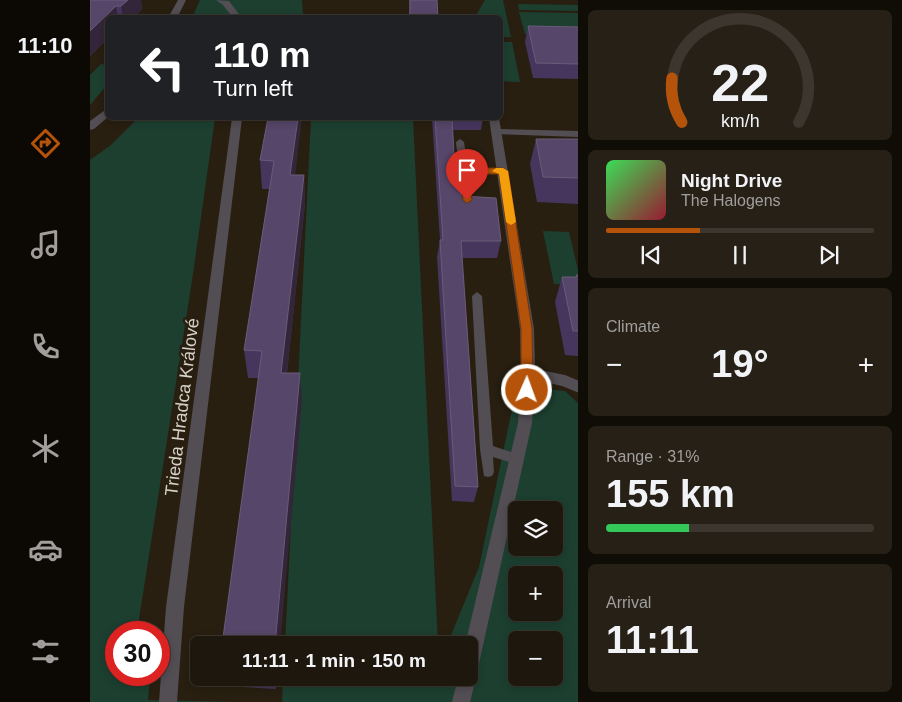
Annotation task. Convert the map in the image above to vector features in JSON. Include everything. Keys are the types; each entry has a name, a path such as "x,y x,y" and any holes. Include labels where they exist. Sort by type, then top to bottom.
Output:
{"street":[{"path":"174,15 182,0"},
{"path":"220,0 226,3 236,15"},
{"path":"90,127 105,114"},
{"name":"Trieda Hradca Králové","path":"168,702 175,607 237,120"},
{"path":"476,636 525,423 528,373 526,329 496,125"},
{"path":"528,373 565,381 578,388"},
{"path":"461,702 465,686"}],"lane":[{"path":"496,125 578,134"},
{"path":"460,142 467,200"},
{"path":"464,171 503,171"},
{"path":"477,296 488,472"},
{"path":"486,449 516,460"}],"green space":[{"path":"200,0 302,0 303,15 193,15"},
{"path":"485,0 503,0 511,37 503,37 503,15 476,15"},
{"path":"518,4 578,5 578,11 519,10"},
{"path":"519,12 578,13 578,34 525,34"},
{"path":"503,42 512,42 520,82 503,81"},
{"path":"101,64 105,65 105,87 90,105 90,75"},
{"path":"136,120 215,120 193,274 139,621 105,621 105,686 149,686 148,700 241,702 90,702 90,160 111,145"},
{"path":"311,120 413,120 438,636 285,636"},
{"path":"543,231 569,232 578,270 578,284 554,284"},
{"path":"517,386 565,391 578,403 578,702 282,702 283,686 478,686 478,636 451,636 479,567"}],"building":[{"path":"90,0 128,0 121,6 116,6 90,31"},
{"path":"410,0 437,0 438,15 410,15"},
{"path":"528,26 578,27 578,64 536,63"},
{"path":"268,120 298,120 290,175 304,175 281,373 300,373 276,636 223,636 262,351 244,350 274,161 260,160"},
{"path":"435,120 452,120 454,155 461,196 496,198 501,241 461,241 478,487 455,486 440,240 443,240"},
{"path":"536,139 578,139 578,178 543,177"},
{"path":"576,275 578,275 578,331 573,331 562,277 577,277"}],"slow traffic":[{"path":"496,171 503,171 511,222"}],"route":[{"path":"467,200 464,171 503,171 526,329 527,390"}]}
